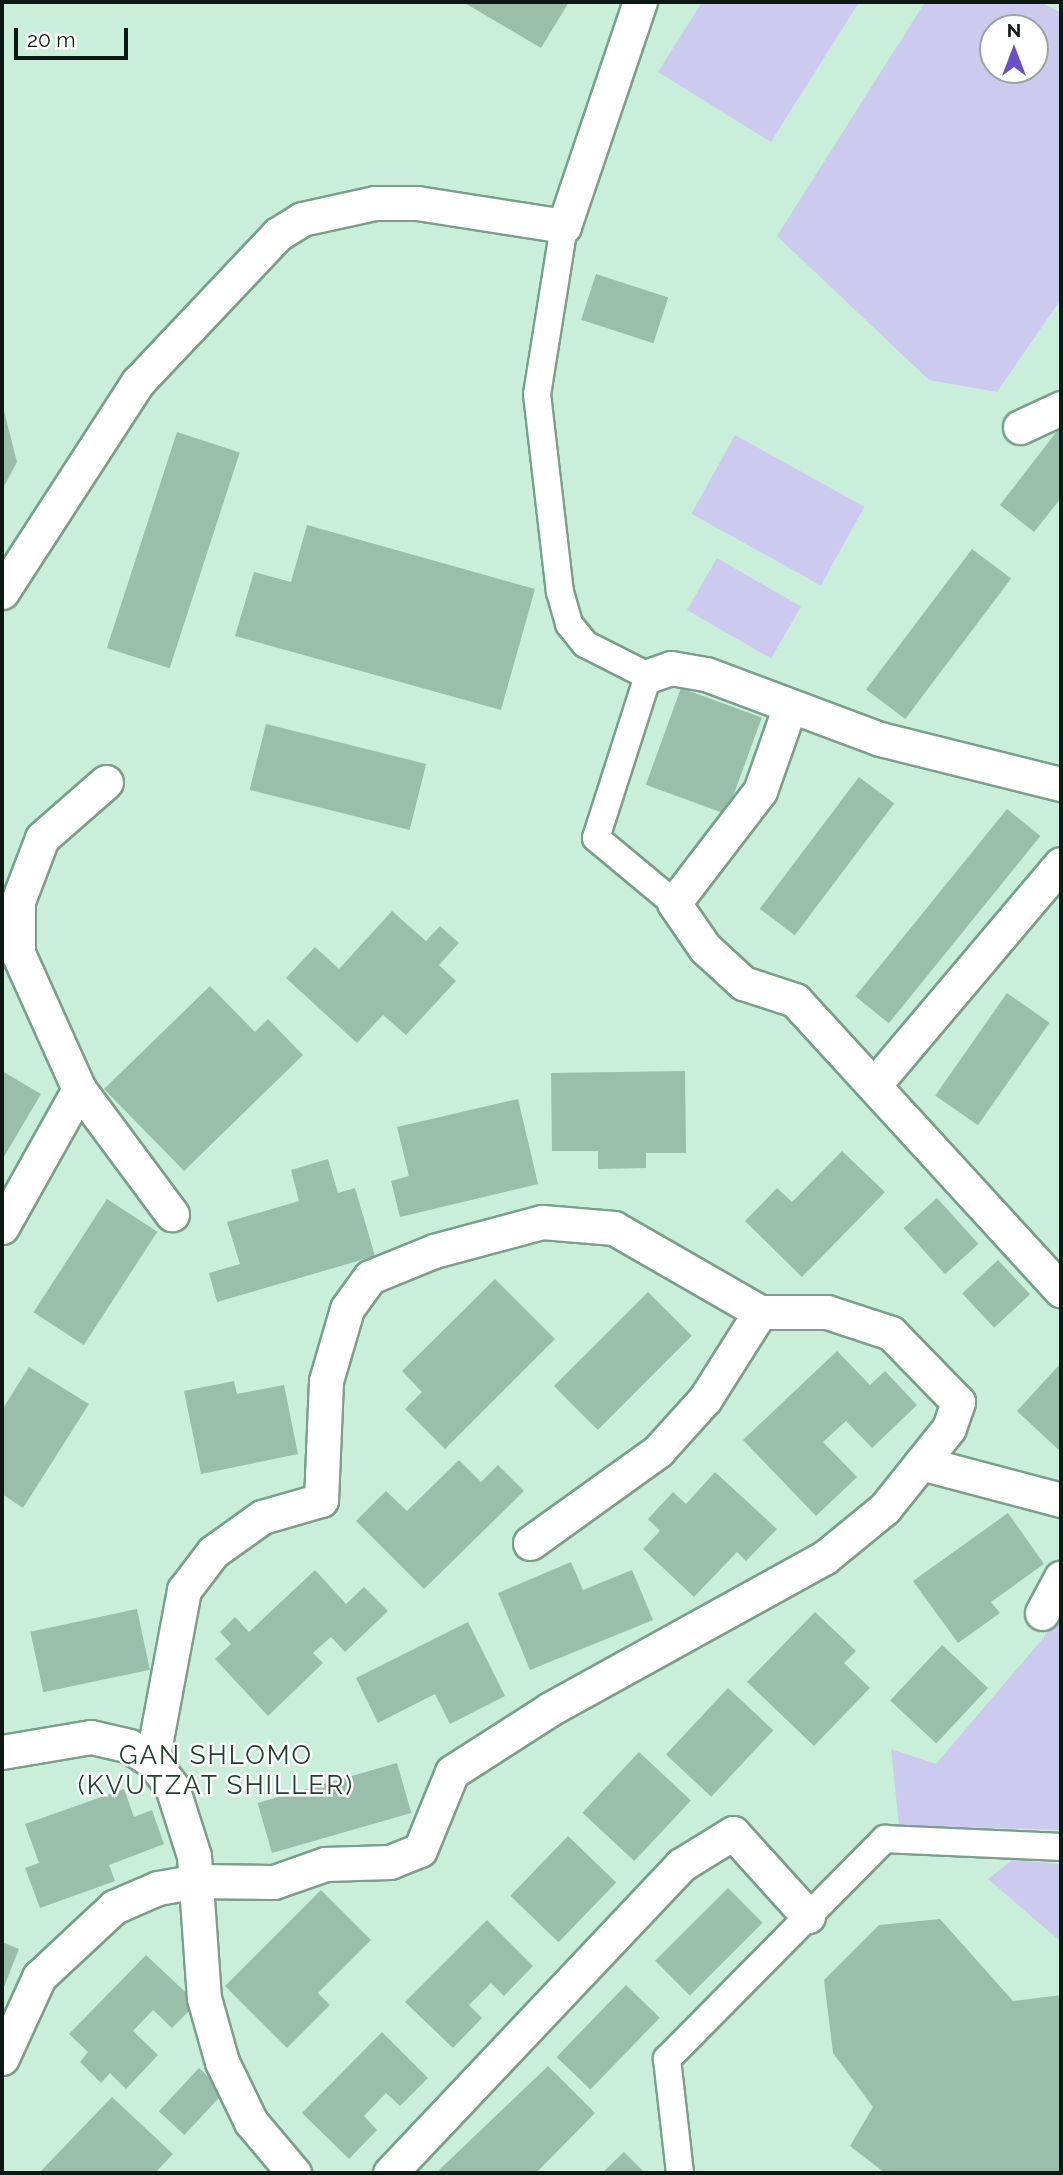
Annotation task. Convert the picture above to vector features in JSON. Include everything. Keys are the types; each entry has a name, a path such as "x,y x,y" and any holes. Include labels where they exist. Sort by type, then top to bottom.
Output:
{"street":[{"path":"640,2 564,226 537,394 561,592 569,624 585,644 648,676 671,668 706,674 790,706 985,770 1061,784"},
{"path":"2,592 138,382 278,234 303,219 374,202 417,202 564,226"},
{"path":"1020,427 1061,408"},
{"path":"648,676 596,838 674,903 705,948 743,982 795,1000 1061,1290"},
{"path":"674,903 760,791 790,706"},
{"path":"106,782 42,838 10,897 19,953 79,1089 172,1214"},
{"path":"874,1085 1061,864"},
{"path":"2,1227 79,1089"},
{"path":"2,2058 38,1977 114,1907 196,1881 274,1882 325,1864 390,1862 420,1850 452,1772 550,1709 824,1558 885,1508 948,1428 958,1402 891,1332 827,1312 760,1312 614,1228 573,1222 515,1229 370,1277 347,1309 326,1381 321,1500 262,1517 213,1552 184,1590 152,1761"},
{"path":"530,1543 658,1451 705,1399 760,1312"},
{"path":"921,1463 1061,1500"},
{"path":"1042,1613 1061,1578"},
{"path":"2,1752 91,1737 129,1746 152,1761 172,1787 196,1881 204,1998 222,2062 251,2122 294,2173"},
{"path":"390,2173 681,1865 733,1833 808,1916"},
{"path":"680,2173 667,2059 885,1839 1061,1847"}],"shaded area":[{"path":"702,2 859,2 771,142 658,72"},
{"path":"925,2 1041,2 1061,13 1061,299 997,392 929,380 777,236"},
{"path":"735,435 864,507 821,585 691,514"},
{"path":"717,558 801,606 771,658 687,610"},
{"path":"1061,1606 1061,1830 899,1825 891,1749 936,1764 1044,1637"},
{"path":"1012,1860 1061,1864 1061,1942 988,1879"}],"building":[{"path":"463,2 569,2 541,48"},
{"path":"596,274 668,297 653,343 581,320"},
{"path":"2,403 17,462 2,490"},
{"path":"1061,426 1061,498 1034,532 1000,505"},
{"path":"177,432 240,452 170,668 107,648"},
{"path":"307,525 535,589 501,710 235,636 254,572 291,582"},
{"path":"972,549 1011,578 905,719 866,690"},
{"path":"681,688 762,717 727,814 646,785"},
{"path":"266,724 426,764 410,830 250,790"},
{"path":"859,777 894,803 795,935 760,909"},
{"path":"1007,809 1040,836 889,1023 855,996"},
{"path":"392,911 426,941 440,926 459,943 439,965 456,981 406,1035 383,1015 357,1043 286,978 315,947 339,969"},
{"path":"210,986 255,1032 268,1019 303,1055 184,1171 104,1089"},
{"path":"1007,993 1050,1023 978,1125 935,1095"},
{"path":"2,1071 41,1094 2,1160"},
{"path":"685,1071 686,1153 646,1153 646,1168 598,1169 598,1151 552,1151 551,1073"},
{"path":"518,1099 538,1184 400,1217 391,1181 409,1176 397,1127"},
{"path":"842,1151 885,1192 802,1277 745,1221 777,1188 792,1202"},
{"path":"328,1159 338,1193 355,1188 375,1256 217,1302 209,1273 240,1264 227,1222 299,1201 291,1170"},
{"path":"937,1198 978,1244 945,1274 904,1228"},
{"path":"107,1199 157,1232 84,1345 33,1312"},
{"path":"998,1260 1030,1294 994,1328 962,1293"},
{"path":"495,1279 555,1339 445,1449 405,1409 422,1392 402,1371"},
{"path":"648,1292 692,1336 598,1430 554,1386"},
{"path":"837,1351 870,1385 885,1371 917,1405 872,1448 846,1421 823,1442 857,1477 816,1516 743,1440"},
{"path":"1061,1363 1061,1452 1017,1411"},
{"path":"29,1367 89,1404 23,1508 2,1494 2,1410"},
{"path":"234,1381 237,1394 284,1385 298,1454 201,1474 184,1391"},
{"path":"459,1460 481,1482 498,1465 524,1491 424,1589 356,1521 386,1491 407,1511"},
{"path":"715,1472 777,1529 746,1561 737,1552 694,1597 643,1549 660,1531 648,1519 673,1492 686,1504"},
{"path":"1008,1513 1044,1564 991,1602 1000,1613 958,1643 913,1581"},
{"path":"571,1562 583,1590 632,1570 653,1620 530,1670 498,1593"},
{"path":"315,1570 346,1604 364,1587 388,1611 345,1652 331,1637 313,1653 323,1663 268,1716 215,1659 231,1644 220,1632 235,1617 249,1632"},
{"path":"137,1609 150,1670 43,1692 30,1632"},
{"path":"815,1612 856,1651 844,1663 870,1688 814,1746 747,1682"},
{"path":"468,1622 505,1696 450,1724 435,1694 378,1723 356,1678"},
{"path":"942,1645 988,1688 936,1744 890,1701"},
{"path":"728,1688 773,1730 711,1797 666,1755"},
{"path":"639,1752 691,1800 634,1861 582,1813"},
{"path":"397,1763 411,1813 272,1853 258,1803"},
{"path":"124,1789 134,1817 152,1810 164,1844 109,1865 115,1881 40,1908 25,1868 39,1863 25,1824"},
{"path":"568,1836 616,1883 559,1942 510,1896"},
{"path":"728,1888 763,1923 690,1995 655,1961"},
{"path":"321,1890 371,1940 318,1993 330,2005 287,2048 225,1986"},
{"path":"940,1919 1013,2001 1061,1995 1061,2173 885,2173 850,2146 873,2107 833,2053 824,1980 879,1925"},
{"path":"487,1920 533,1966 504,1996 491,1983 469,2005 482,2018 453,2048 405,2002"},
{"path":"2,1942 19,1949 2,1992"},
{"path":"146,1955 197,2003 172,2028 153,2010 133,2031 158,2055 126,2089 110,2073 101,2083 80,2062 88,2052 69,2034"},
{"path":"626,1985 660,2018 590,2090 557,2057"},
{"path":"382,2032 428,2078 400,2106 386,2093 364,2116 377,2130 349,2159 302,2113"},
{"path":"548,2066 595,2113 536,2173 436,2173"},
{"path":"199,2068 225,2092 184,2135 159,2111"},
{"path":"112,2097 173,2154 155,2173 39,2173"},
{"path":"624,2152 645,2173 602,2173"}],"district":[{"name":"GAN SHLOMO (KVUTZAT SHILLER)","path":"216,1771"}]}
